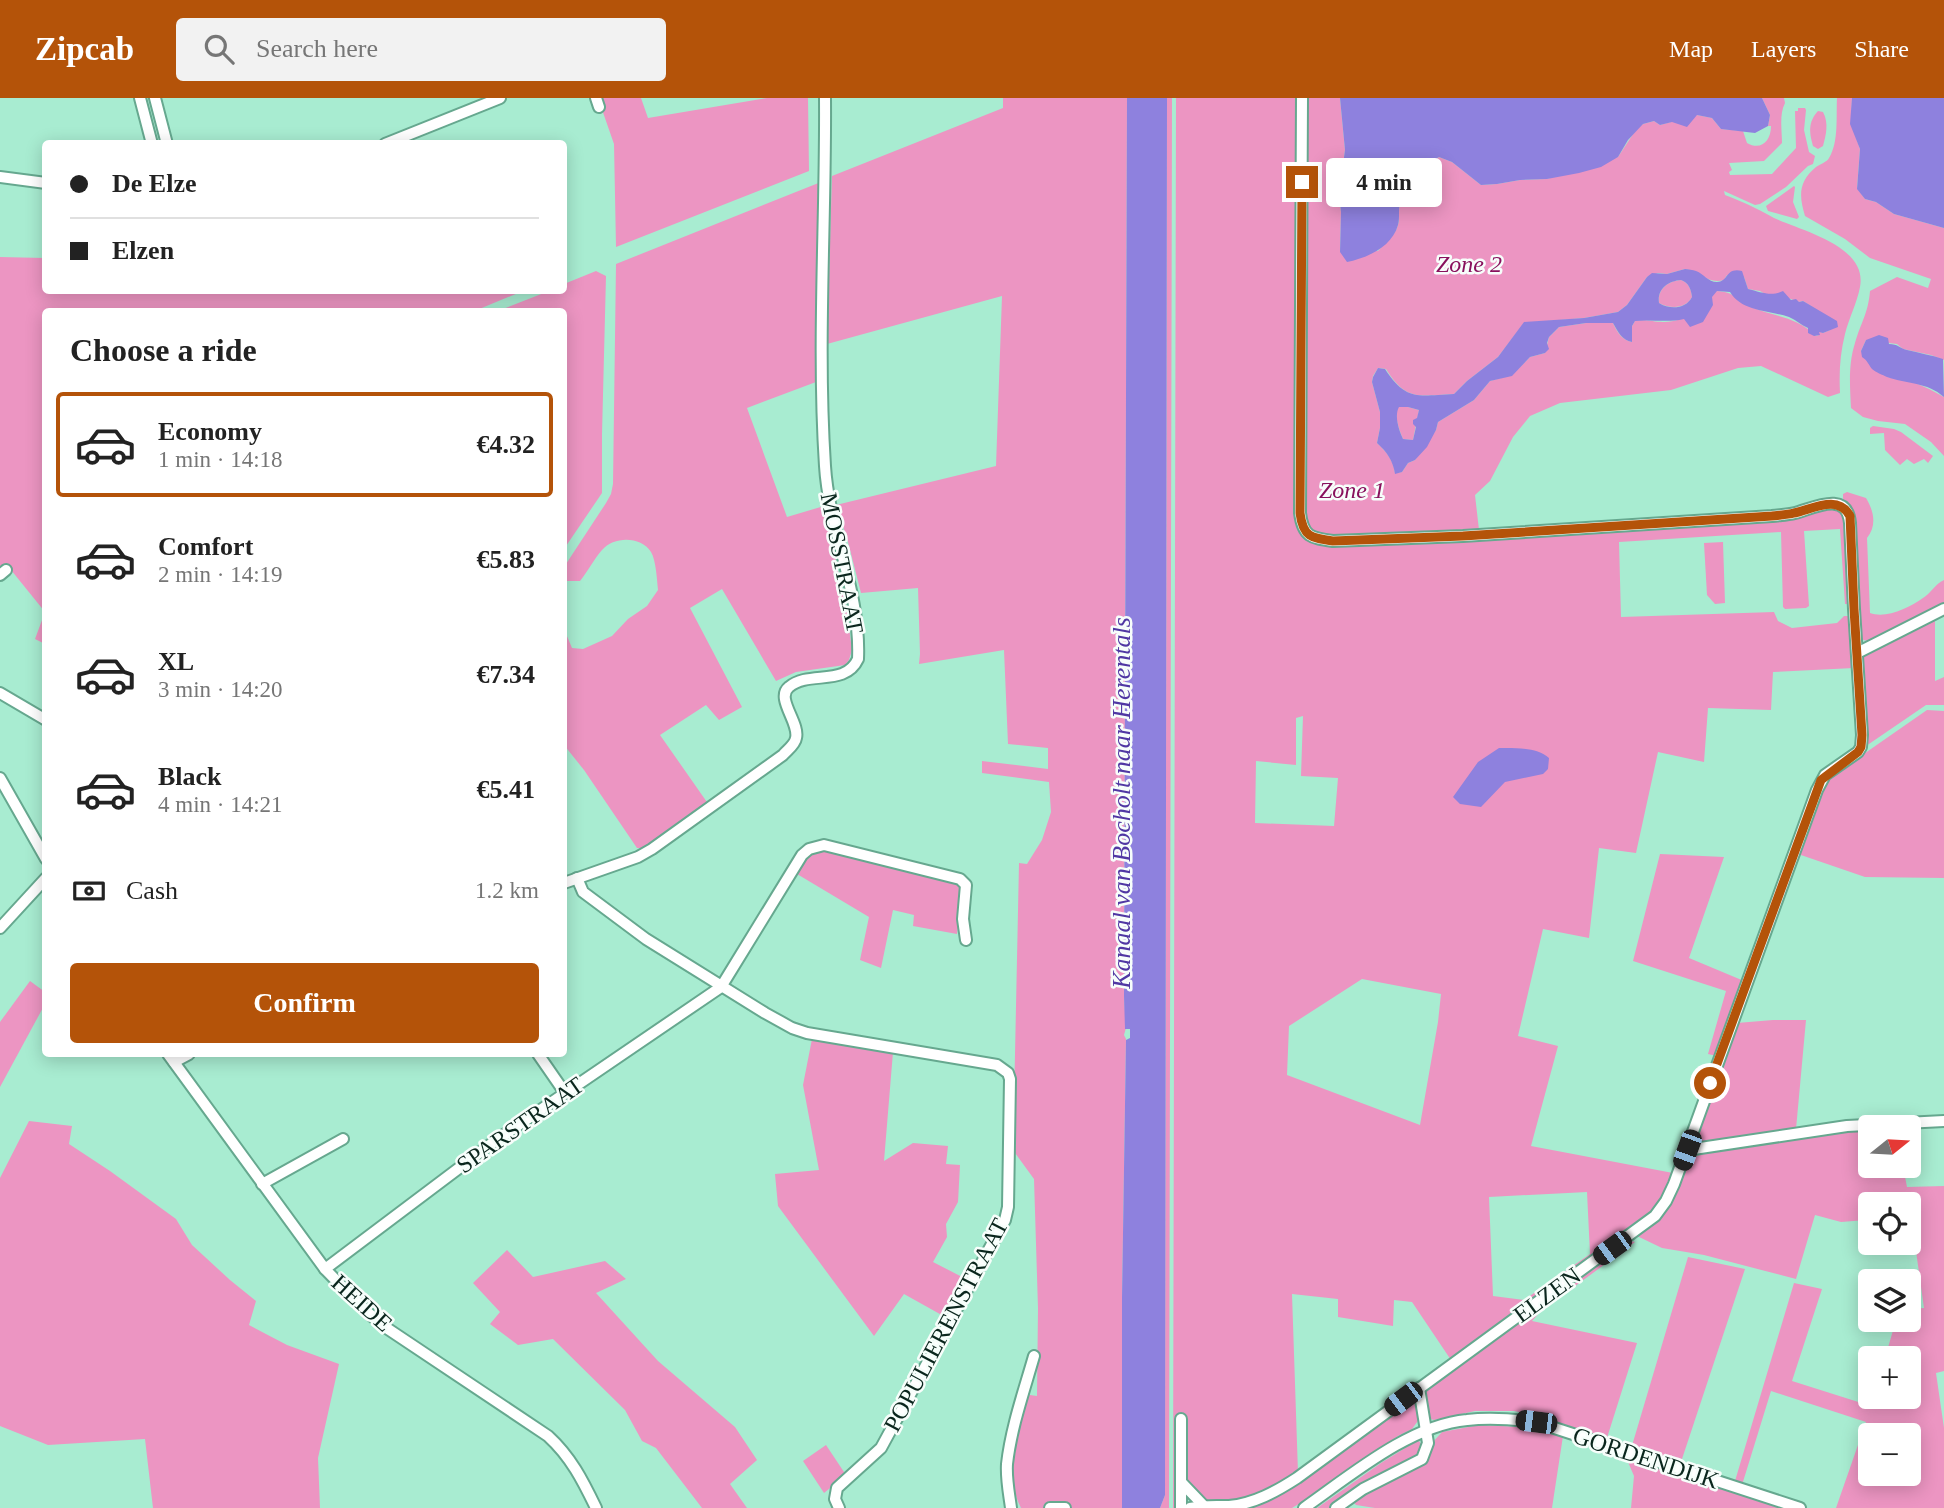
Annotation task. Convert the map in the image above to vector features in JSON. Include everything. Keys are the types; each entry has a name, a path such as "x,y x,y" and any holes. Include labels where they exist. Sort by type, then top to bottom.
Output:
{"street":[{"path":"140,98 151,140"},
{"path":"155,98 166,140"},
{"path":"395,140 500,98"},
{"name":"MOSSTRAAT","path":"567,882 638,857 652,849 783,755 795,742 797,735 796,725 785,700 788,687 846,673 855,666 858,659 852,589 829,497 825,465 825,98"},
{"name":"ELZEN","path":"1190,1508 1203,1505 1232,1506 1279,1489 1649,1221 1661,1209 1687,1150 1821,780 1858,752 1862,735 1850,516 1846,509 1835,503 1772,516 1463,536 1333,541 1305,533 1301,526 1300,513 1302,98"},
{"path":"0,177 42,182"},
{"path":"1857,653 1944,609"},
{"path":"0,693 42,718"},
{"path":"0,778 42,852"},
{"path":"577,878 583,892 646,939 721,987 802,855 819,846 960,879 966,885 963,919 966,940"},
{"path":"0,928 42,882"},
{"name":"POPULIERENSTRAAT","path":"721,987 779,1022 807,1033 997,1065 1008,1073 1010,1079 1008,1207 1005,1220 881,1448 837,1488 835,1499 839,1508"},
{"name":"SPARSTRAAT","path":"325,1269 495,1141 721,987"},
{"path":"540,1057 565,1093"},
{"name":"HEIDE","path":"171,1058 325,1269 367,1312 388,1329 548,1436 577,1469 596,1508"},
{"path":"1687,1150 1855,1125 1944,1121"},
{"path":"262,1184 343,1139"},
{"path":"1011,1508 1007,1463 1034,1356"},
{"path":"1336,1508 1363,1489 1422,1460 1427,1443 1427,1430 1419,1388"},
{"path":"1181,1419 1181,1508"},
{"name":"GORDENDIJK","path":"1304,1508 1400,1442 1427,1430 1465,1420 1509,1419 1536,1422 1800,1508"},
{"path":"1181,1482 1203,1505"},
{"path":"1049,1508 1065,1508"}],"green space":[{"path":"598,98 641,98 648,118 767,98 808,98 809,171 616,247 614,144"},
{"path":"1003,98 1127,98 1126,1039 1122,1508 1021,1508 1013,1481 1016,1439 1025,1398 1030,1395 1037,1396 1038,1308 1034,1179 1013,1150 1019,863 1027,864 1042,840 1051,812 1049,782 982,773 982,761 1048,769 1048,748 1008,744 1004,650 919,664 918,588 861,593 836,505 996,466 1002,296 827,344 832,176 1003,108"},
{"path":"1167,98 1172,98 1169,1508 1160,1508 1165,1495"},
{"path":"1176,98 1298,98 1297,529 1303,537 1309,542 1326,546 1782,520 1834,508 1843,511 1847,523 1851,604 1845,604 1840,529 1804,531 1809,606 1783,607 1781,532 1619,542 1621,617 1774,612 1778,621 1792,628 1837,623 1844,616 1852,616 1854,668 1773,672 1771,710 1708,708 1704,762 1658,752 1636,853 1599,848 1589,938 1543,929 1518,1036 1558,1046 1531,1146 1673,1173 1651,1215 1451,1360 1412,1302 1394,1300 1393,1326 1338,1317 1338,1299 1292,1294 1298,1473 1260,1493 1232,1502 1205,1501 1190,1490 1184,1476 1176,1508 1173,1508","holes":["1303,716 1301,776 1338,778 1334,826 1255,823 1256,761 1296,765 1296,718","1362,979 1441,994 1420,1125 1287,1075 1289,1026","1587,1192 1590,1254 1524,1300 1493,1296 1489,1197"]},
{"path":"1306,98 1340,98 1345,150 1339,194 1340,252 1378,251 1397,229 1400,203 1406,189 1421,171 1439,157 1452,162 1481,185 1547,179 1618,157 1637,128 1643,124 1654,121 1660,125 1697,115 1712,118 1721,129 1743,131 1747,143 1757,146 1767,140 1771,131 1771,126 1768,126 1770,115 1762,98 1784,98 1781,117 1782,143 1764,161 1729,163 1732,170 1730,175 1772,174 1796,148 1795,111 1805,108 1804,130 1809,152 1815,156 1813,164 1760,204 1755,205 1724,191 1725,195 1830,242 1854,261 1860,273 1860,287 1843,341 1840,393 1828,397 1761,366 1738,368 1671,390 1560,403 1530,416 1513,437 1490,481 1475,495 1479,530 1331,537 1315,535 1306,528","holes":["1691,270 1713,281 1724,280 1727,275 1744,277 1748,289 1803,301 1831,319 1830,330 1823,333 1819,331 1816,336 1801,324 1751,307 1728,293 1716,291 1700,308 1678,320 1635,321 1632,326 1632,342 1620,335 1613,323 1559,327 1549,337 1545,353 1530,357 1512,375 1490,381 1474,400 1438,422 1436,430 1415,460 1408,463 1402,472 1395,473 1389,456 1377,443 1380,412 1372,382 1378,368 1386,369 1401,387 1415,395 1454,394 1498,357 1524,323 1618,312 1627,305 1647,277 1658,273"]},
{"path":"1837,98 1852,98 1851,124 1860,149 1857,188 1865,199 1876,202 1894,214 1944,228 1944,360 1903,349 1897,344 1866,340 1861,351 1888,377 1911,381 1944,397 1944,456 1931,442 1905,424 1863,417 1851,408 1851,359 1868,306 1870,291 1897,277 1928,288 1931,279 1870,258 1845,239 1805,216 1801,190 1810,173 1828,159 1832,152 1836,137"},
{"path":"1818,111 1825,116 1826,133 1823,146 1818,149 1813,146 1810,132 1812,119"},
{"path":"821,182 816,382 747,408 787,517 824,506 847,613 852,650 845,665 796,672 776,681 722,589 690,608 742,707 719,720 706,705 660,735 709,805 645,848 637,848 567,749 567,636 572,648 583,649 612,636 628,619 647,606 658,590 651,552 641,543 627,540 607,545 580,581 567,581 567,562 606,503 613,484 616,264"},
{"path":"1794,186 1793,202 1799,217 1797,219 1768,211 1766,206"},
{"path":"0,257 42,258 42,294 516,294 482,308 42,308 42,608 7,565 0,570"},
{"path":"596,271 606,276 602,493 567,545 567,308 506,308 541,294 567,294 567,283"},
{"path":"1681,280 1690,289 1692,297 1689,301 1677,307 1659,303 1664,287"},
{"path":"1398,407 1419,410 1413,440 1403,439 1397,419"},
{"path":"1873,426 1901,432 1933,456 1928,463 1924,459 1914,464 1907,459 1900,465 1885,450 1884,433 1870,434 1870,428"},
{"path":"1847,492 1866,498 1872,513 1872,529 1867,538 1870,613 1883,615 1904,609 1926,596 1944,580 1944,605 1871,642 1860,639 1854,517 1848,503 1843,502 1843,494"},
{"path":"1723,542 1725,603 1715,604 1707,595 1704,543"},
{"path":"1935,618 1935,681 1944,677 1944,705 1926,705 1866,746 1861,656"},
{"path":"42,620 42,642 35,639"},
{"path":"1927,710 1944,711 1944,878 1865,877 1798,854 1825,781"},
{"path":"821,850 956,883 962,901 957,934 913,926 914,915 893,910 881,968 860,960 869,917 797,874 807,859"},
{"path":"1660,854 1724,857 1689,958 1744,981 1717,1056 1708,1054 1726,991 1633,961"},
{"path":"30,981 42,990 42,1010 0,1087 0,1022"},
{"path":"1806,1020 1796,1129 1693,1148 1737,1023"},
{"path":"812,1039 893,1052 884,1161 913,1143 948,1146 946,1164 960,1165 958,1202 946,1224 947,1237 933,1262 968,1280 947,1318 904,1294 874,1336 778,1206 775,1174 819,1170 803,1085"},
{"path":"29,1121 72,1126 69,1144 176,1219 192,1245 256,1301 249,1325 287,1345 339,1364 318,1458 320,1508 153,1508 145,1439 48,1445 0,1426 0,1178"},
{"path":"1858,1129 1858,1178 1905,1178 1907,1187 1944,1186 1944,1371 1936,1373 1944,1428 1944,1508 1836,1508 1858,1445 1858,1486 1921,1486 1921,1423 1866,1423 1771,1391 1742,1485 1735,1481 1794,1283 1822,1289 1792,1381 1858,1402 1858,1409 1921,1409 1921,1346 1888,1346 1893,1332 1921,1332 1921,1308 1924,1308 1921,1269 1919,1269 1917,1255 1921,1255 1921,1192 1858,1192 1858,1221 1841,1222 1815,1215 1796,1279 1704,1255 1662,1248 1637,1236 1690,1160 1707,1150"},
{"path":"1631,1241 1635,1242 1540,1312 1532,1321 1637,1343 1606,1441 1536,1415 1514,1411 1475,1411 1434,1420 1427,1418 1423,1392 1427,1387"},
{"path":"507,1250 533,1277 605,1261 626,1279 596,1293 658,1361 735,1427 757,1460 730,1484 747,1508 702,1508 656,1448 642,1441 625,1410 553,1339 518,1345 490,1324 500,1312 473,1283"},
{"path":"1688,1257 1745,1269 1680,1465 1631,1449"},
{"path":"1406,1403 1418,1405 1420,1418 1412,1429 1297,1505 1292,1508 1233,1508 1250,1505"},
{"path":"1479,1425 1524,1427 1563,1436 1552,1508 1375,1508 1356,1505 1352,1500 1426,1462 1433,1442 1442,1432"},
{"path":"1418,1440 1424,1447 1422,1457 1335,1508 1317,1508 1381,1463"},
{"path":"826,1445 846,1475 824,1493 803,1461"},
{"path":"1625,1455 1785,1508 1631,1508 1634,1476"}],"shaded area":[{"path":"1127,98 1167,98 1165,1495 1160,1508 1122,1508 1126,1040 1130,1038 1130,1029 1125,1029 1124,996"},
{"path":"1340,98 1762,98 1770,115 1768,126 1755,133 1721,129 1712,118 1697,115 1687,127 1672,122 1660,125 1654,121 1643,124 1628,140 1618,157 1601,167 1547,179 1481,185 1452,162 1439,157 1421,171 1406,189 1400,203 1395,233 1385,245 1363,258 1347,262 1340,252 1339,194 1345,150"},
{"path":"1852,98 1944,98 1944,228 1894,214 1876,202 1865,199 1857,189 1860,149 1850,124"},
{"path":"1689,269 1717,282 1724,280 1733,271 1742,271 1748,289 1770,294 1783,291 1791,300 1803,301 1837,321 1838,327 1814,336 1808,333 1808,328 1789,317 1749,307 1735,299 1730,292 1717,291 1712,297 1713,305 1703,322 1690,327 1684,319 1635,321 1632,326 1632,342 1623,337 1613,323 1559,327 1549,337 1549,349 1545,353 1530,357 1512,376 1490,381 1474,400 1438,422 1427,447 1415,460 1408,463 1402,472 1395,474 1389,457 1377,443 1380,412 1372,382 1378,368 1385,369 1400,387 1415,395 1454,394 1498,357 1524,322 1584,318 1618,312 1627,305 1652,273 1667,274","holes":["1681,280 1690,289 1692,297 1689,301 1677,307 1659,303 1664,287","1399,407 1419,410 1417,418 1413,420 1416,427 1413,440 1403,439 1401,435 1397,419"]},
{"path":"1879,335 1888,338 1889,344 1943,359 1944,397 1931,389 1887,377 1872,369 1862,357 1861,351 1866,340"},
{"path":"1499,748 1526,749 1544,754 1549,758 1548,769 1543,774 1505,782 1481,807 1460,804 1453,797 1478,762"}],"route":[{"path":"1302,182 1300,513 1301,526 1305,533 1333,541 1463,536 1772,516 1835,503 1846,509 1850,516 1861,747 1821,780 1710,1083"}],"park label":[{"name":"Zone 2","path":"1469,264"},
{"name":"Zone 1","path":"1352,490"}],"water label":[{"name":"Kanaal van Bocholt naar Herentals","path":"1121,803"}]}
